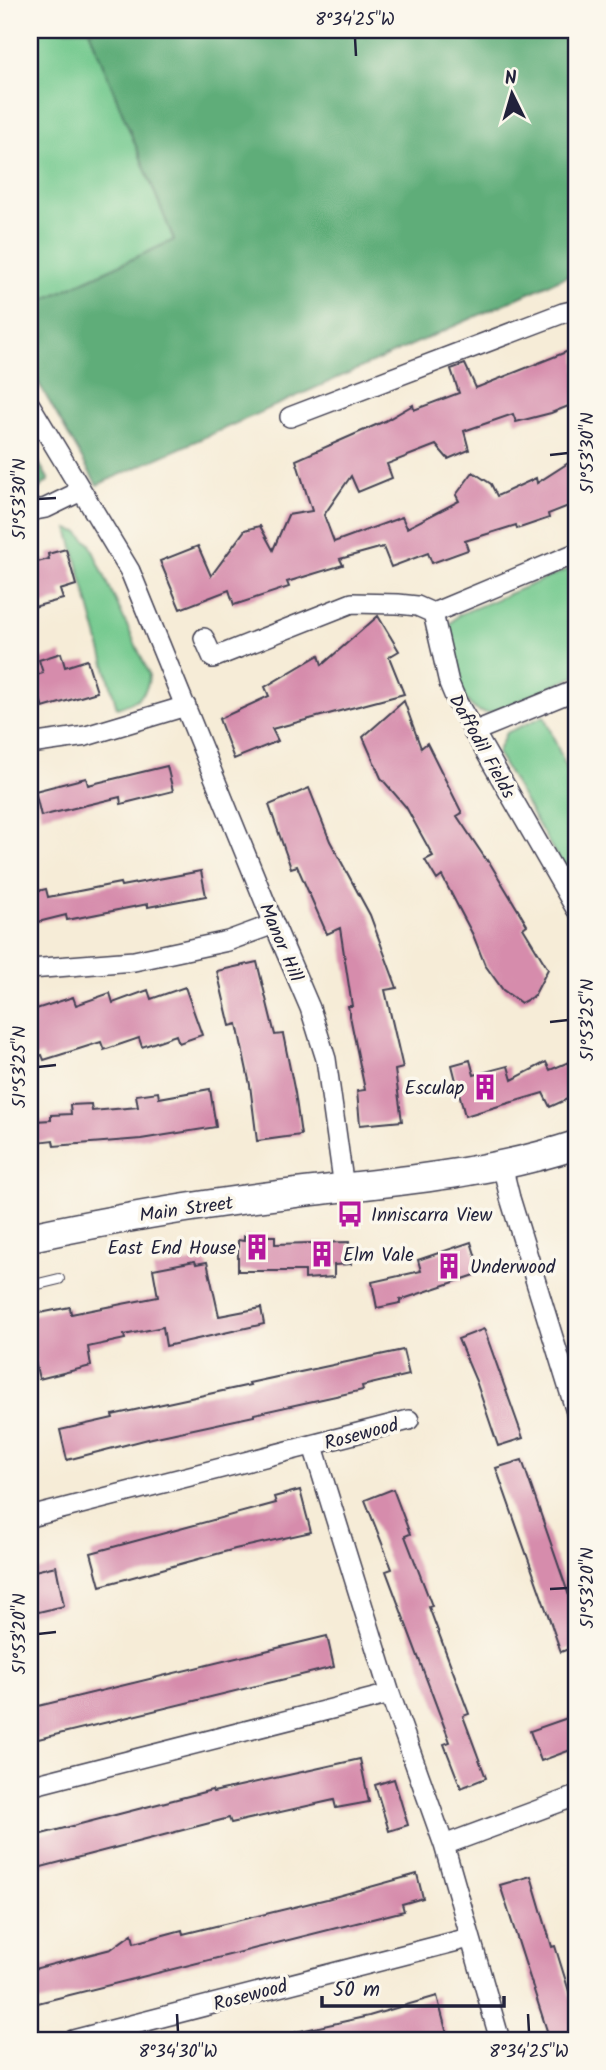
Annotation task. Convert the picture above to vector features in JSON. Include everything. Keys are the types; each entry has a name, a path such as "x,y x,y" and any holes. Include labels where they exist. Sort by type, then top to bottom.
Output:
{"main road":[{"name":"Main Street","path":"30,1237 158,1212 423,1179 502,1165 576,1145"}],"street":[{"path":"289,417 438,359 576,310"},
{"name":"Manor Hill","path":"30,405 130,571 310,1008 326,1059 344,1188"},
{"path":"30,511 46,508 81,491"},
{"path":"204,638 213,657 352,603 417,606 433,612 576,553"},
{"name":"Daffodil Fields","path":"433,612 449,683 473,732 576,909"},
{"path":"473,732 576,691"},
{"path":"30,744 86,736 187,706"},
{"path":"30,969 134,961 228,941 274,924"},
{"path":"502,1165 576,1412"},
{"name":"Rosewood","path":"30,1517 313,1447 410,1420"},
{"name":"Rosewood","path":"313,1447 390,1694 444,1845 500,2040"},
{"path":"30,1786 390,1694"},
{"path":"444,1845 576,1796"},
{"name":"Rosewood","path":"73,2040 469,1938"}],"lane":[{"path":"30,1286 59,1279"}],"green space":[{"path":"30,30 89,30 174,240 30,306"},
{"path":"89,30 576,30 576,272 97,485 30,368 30,306 174,240"},
{"path":"30,448 49,480 35,492 30,487"},
{"path":"68,529 78,532 90,544 149,674 147,687 140,697 117,708"},
{"path":"576,566 576,676 492,712 480,712 463,694 458,681 448,626 458,615"},
{"path":"544,716 576,790 576,890 497,753 506,733"}],"building":[{"path":"576,348 576,403 516,422 513,414 464,431 469,450 448,459 436,445 387,464 392,478 358,492 351,476 324,515 334,542 402,517 407,528 459,501 456,495 473,472 491,484 497,496 536,478 537,483 576,458 576,503 548,514 549,518 517,529 516,525 465,541 468,550 432,563 428,553 391,567 383,547 340,559 343,565 287,582 289,587 234,605 229,590 180,609 160,561 198,546 211,576 245,530 260,526 273,550 288,515 312,511 296,460 385,421 413,405 414,410 459,393 451,369 465,364 476,388"},
{"path":"66,549 76,585 60,590 63,599 30,608 30,564 49,559 48,554"},
{"path":"378,616 399,651 389,657 404,694 272,729 278,741 234,759 219,719 269,696 265,687 319,655 322,665"},
{"path":"61,653 65,667 87,660 97,692 43,708 33,676 43,673 39,660"},
{"path":"404,701 421,748 427,743 462,813 457,816 488,860 527,925 523,928 548,969 534,996 521,1003 503,990 485,965 473,935 442,876 437,880 425,860 433,856 406,807 381,778 363,737"},
{"path":"167,766 173,791 121,804 120,797 41,816 35,791 86,778 88,785"},
{"path":"309,788 330,841 370,915 397,988 385,990 403,1068 395,1070 402,1121 360,1125 357,1091 365,1090 348,1006 352,1006 340,928 327,934 297,866 291,868 269,805"},
{"path":"201,871 206,896 67,920 66,915 30,924 30,893 46,889 48,897"},
{"path":"257,962 275,1035 283,1034 301,1135 257,1141 250,1085 237,1024 230,1026 217,971"},
{"path":"185,987 202,1035 179,1043 176,1035 142,1047 139,1038 104,1050 101,1042 44,1060 42,1055 30,1059 30,1011 73,997 76,1005 110,993 113,1003 148,990 151,999"},
{"path":"576,1059 576,1095 550,1107 543,1093 465,1116 452,1065 470,1060 474,1075 508,1066 512,1080 546,1062 550,1070"},
{"path":"210,1089 216,1127 141,1139 54,1146 53,1140 37,1142 35,1121 51,1120 51,1115 71,1114 70,1105 91,1104 92,1111 138,1107 136,1095 158,1092 159,1098"},
{"path":"244,1236 275,1236 275,1244 349,1242 351,1264 334,1265 334,1277 305,1279 305,1271 238,1271 238,1240 244,1241"},
{"path":"471,1242 481,1273 400,1300 400,1303 377,1308 372,1282 421,1271 418,1260"},
{"path":"195,1261 196,1264 207,1262 219,1316 261,1308 264,1324 166,1346 163,1327 124,1335 125,1339 88,1347 91,1366 39,1379 30,1339 30,1315 70,1307 71,1314 158,1297 153,1269"},
{"path":"484,1329 523,1438 498,1446 476,1381 458,1339"},
{"path":"403,1350 409,1375 362,1386 363,1390 67,1460 60,1430 113,1418 112,1415 250,1385 249,1383"},
{"path":"522,1460 576,1616 576,1646 561,1652 496,1468"},
{"path":"393,1489 410,1534 405,1536 469,1714 463,1716 486,1778 461,1788 444,1744 450,1742 386,1571 392,1569 365,1500"},
{"path":"300,1490 311,1532 235,1549 100,1586 91,1553 276,1503 274,1497"},
{"path":"56,1566 64,1606 30,1614 30,1572"},
{"path":"327,1636 334,1667 30,1741 30,1708"},
{"path":"576,1715 576,1748 541,1761 530,1731"},
{"path":"360,1759 369,1802 336,1808 334,1800 231,1823 229,1818 30,1870 30,1837 212,1790 213,1792"},
{"path":"394,1779 408,1825 389,1831 375,1785"},
{"path":"417,1874 423,1898 402,1904 404,1911 30,2005 30,1970 111,1949 132,1934 134,1943 182,1930 183,1934"},
{"path":"531,1876 576,2014 576,2040 550,2040 500,1885"},
{"path":"437,1996 447,2034 423,2040 297,2040 296,2032 369,2016"}],"place":[{"name":"Esculap","path":"485,1087"},
{"name":"Inniscarra View","path":"350,1214"},
{"name":"East End House","path":"257,1247"},
{"name":"Elm Vale","path":"322,1254"},
{"name":"Underwood","path":"449,1266"}]}
